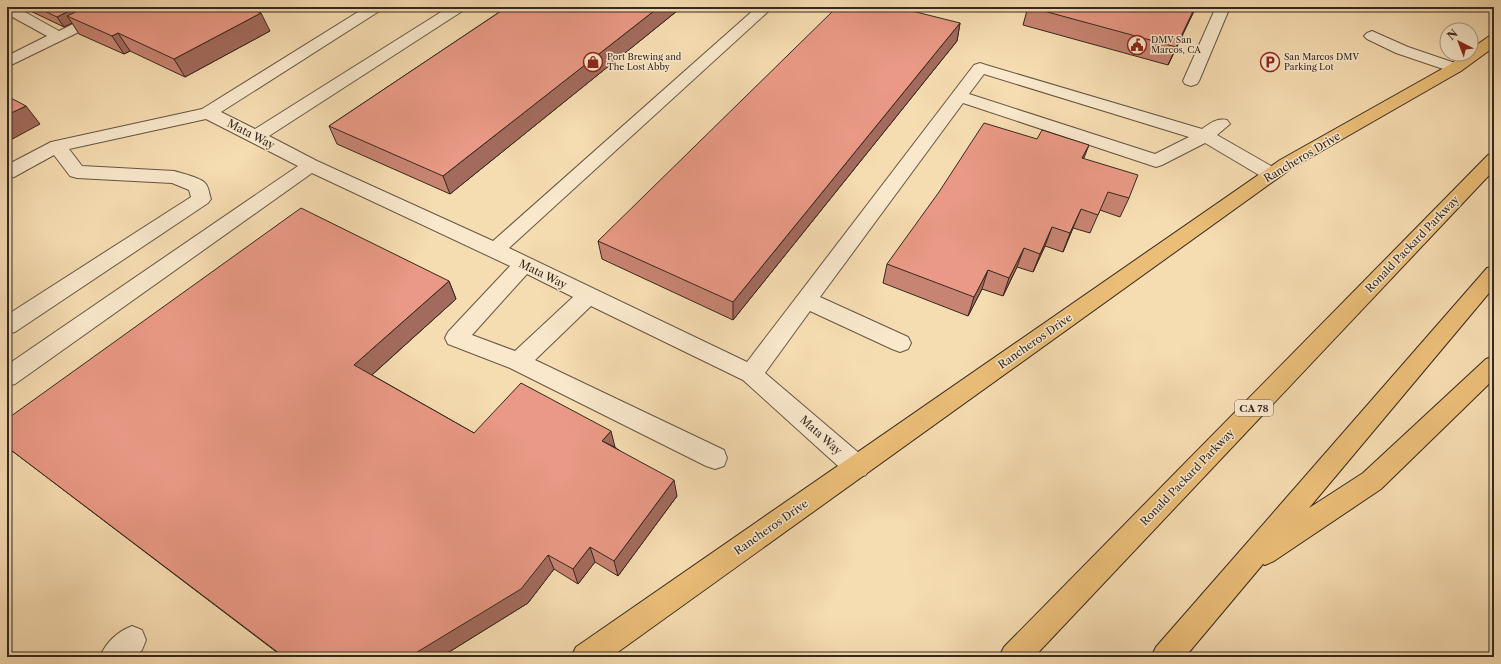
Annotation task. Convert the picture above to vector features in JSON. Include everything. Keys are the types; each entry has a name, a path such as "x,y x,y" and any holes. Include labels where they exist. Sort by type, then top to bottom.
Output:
{"main road":[{"name":"Rancheros Drive","path":"586,657 1271,174 1455,68 1494,40"},
{"name":"Ronald Packard Parkway","path":"1014,657 1494,160"},
{"path":"1166,657 1494,273"},
{"path":"1243,567 1372,481 1494,365"}],"street":[{"path":"7,173 58,146 208,113 376,7"},
{"path":"256,136 459,7"},
{"path":"495,250 766,7"},
{"path":"1191,81 1223,7"},
{"path":"7,8 59,36"},
{"path":"7,62 115,8"},
{"path":"1372,36 1402,50 1455,68"},
{"path":"1402,50 1439,77"},
{"path":"751,374 980,68 1205,136 1271,174"},
{"path":"958,96 1156,161 1205,136 1221,124"},
{"name":"Mata Way","path":"208,113 256,136 311,166 495,250 751,374 857,467"},
{"path":"7,326 201,199 198,186 174,177 77,172 58,146"},
{"path":"7,377 311,166"},
{"path":"524,264 456,338 518,362 715,458"},
{"path":"518,362 589,295"},
{"path":"806,300 900,343"}],"building":[{"path":"36,7 77,7 57,17"},
{"path":"86,7 246,7 261,13 174,59 118,33 112,36 67,16"},
{"path":"507,7 659,7 443,176 329,126"},
{"path":"837,7 896,7 960,23 733,302 598,241"},
{"path":"1029,7 1195,7 1176,47"},
{"path":"7,96 26,106 7,115"},
{"path":"984,123 1037,139 1042,130 1089,145 1082,158 1138,175 1129,198 1108,192 1098,215 1081,209 1070,233 1052,227 1040,254 1024,248 1009,278 988,270 974,297 887,264 939,192"},
{"path":"301,208 449,281 354,365 474,433 521,383 611,431 602,441 674,480 614,561 590,547 573,569 548,555 521,589 409,657 284,657 7,447 7,419"}],"place":[{"name":"DMV San Marcos, CA","path":"1137,45"},
{"name":"Port Brewing and The Lost Abby","path":"593,62"},
{"name":"San Marcos DMV Parking Lot","path":"1270,62"}]}
